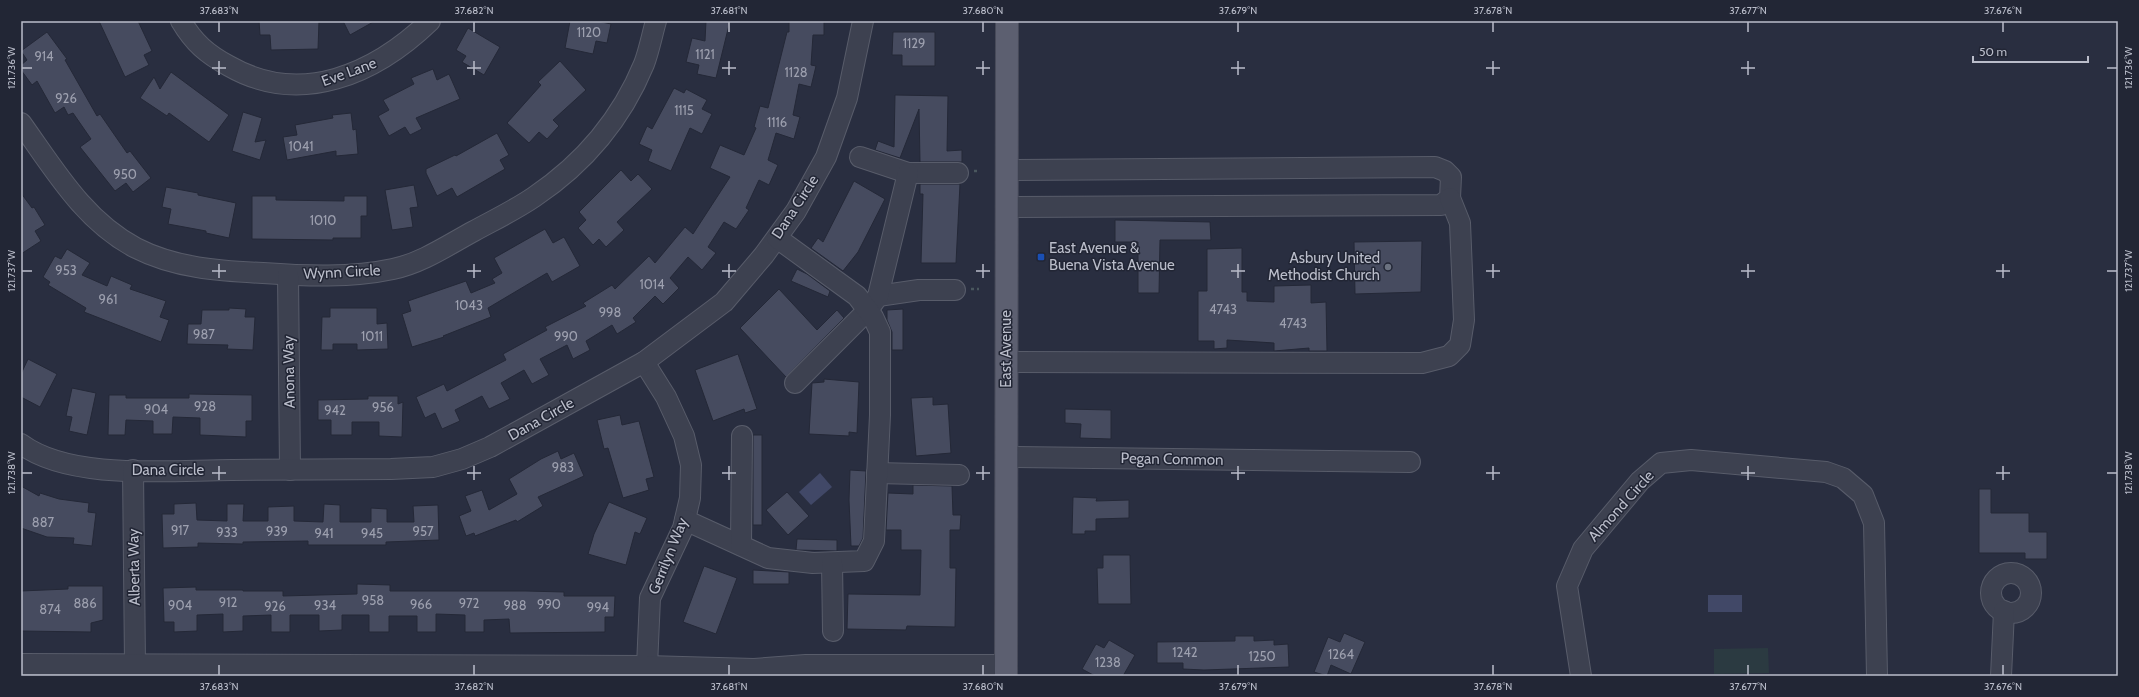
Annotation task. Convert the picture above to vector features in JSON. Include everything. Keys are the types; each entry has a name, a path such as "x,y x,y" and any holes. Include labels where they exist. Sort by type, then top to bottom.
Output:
{"main road":[{"name":"East Avenue","path":"1007,21 1007,671"}],"street":[{"name":"Eve Lane","path":"181,21 189,34 207,54 242,73 269,82 295,86 322,83 355,72 381,60 414,36 430,21"},
{"name":"Wynn Circle","path":"21,123 77,200 99,223 136,248 176,263 211,271 288,275 364,273 394,269 424,258 533,198 566,174 596,145 625,104 645,63 656,21"},
{"name":"Dana Circle","path":"21,444 33,452 56,462 90,468 134,470 290,470 433,467 462,460 490,447 644,362 724,302 777,238 796,211 826,157 847,98 863,21"},
{"path":"860,157 908,173 958,173"},
{"path":"1006,362 1422,363 1450,356 1460,346 1464,320 1460,223 1450,198 1452,177 1445,171 1435,167 1007,170"},
{"path":"685,520 768,558 832,563 864,561 874,541 880,415 880,332 873,303 908,173"},
{"path":"1006,207 1441,205 1450,198"},
{"path":"777,238 857,296 873,303"},
{"name":"Anona Way","path":"288,275 290,470"},
{"path":"795,383 873,303 919,290 955,290"},
{"name":"Gerrilyn Way","path":"644,362 666,396 684,436 692,465 690,498 685,520 650,598 647,666"},
{"path":"741,545 742,436"},
{"name":"Pegan Common","path":"1006,457 1410,462"},
{"name":"Almond Circle","path":"1581,676 1567,586 1584,549 1640,481 1661,463 1691,460 1826,472 1843,478 1863,495 1874,523 1876,676"},
{"name":"Alberta Way","path":"134,470 136,664"},
{"path":"877,473 960,475"},
{"path":"832,563 833,631"},
{"path":"2001,676 2004,611"},
{"path":"21,664 136,664 386,670 559,671 647,666 754,673 806,671 1007,671"}],"shaded area":[{"path":"1768,648 1769,673 1714,674 1714,649"}],"water":[{"path":"820,473 832,487 811,505 799,492"},
{"path":"1708,595 1742,595 1742,612 1708,612"}],"building":[{"path":"99,21 138,21 152,51 144,55 149,65 125,77"},
{"path":"259,21 319,21 318,49 271,50 270,35 260,35"},
{"path":"343,21 375,21 350,35"},
{"path":"570,21 597,21 611,24 607,43 596,41 593,54 565,48"},
{"path":"706,21 730,21 716,78 697,74 699,65 686,62 692,38 705,41"},
{"path":"789,21 824,21 824,35 813,35 811,65 816,66 811,87 799,84 793,115 800,117 794,139 776,133 768,160 778,165 769,185 759,180 746,208 749,210 736,229 724,222 708,247 716,253 702,270 688,257 670,278 679,288 663,304 655,296 633,318 636,322 617,334 612,325 586,341 590,350 573,359 567,345 540,359 549,375 532,384 524,370 501,383 510,399 489,409 482,396 455,410 460,421 442,429 435,413 425,418 416,397 444,384 447,391 506,360 503,354 547,330 545,327 586,306 583,303 612,285 615,289 649,256 655,263 685,227 693,234 730,177 710,168 720,145 744,155 756,128 754,127 760,106 768,108 787,32 789,32"},
{"path":"468,28 500,47 484,75 462,62 466,56 456,50"},
{"path":"47,32 67,59 65,60 97,116 100,114 127,153 130,151 151,178 133,192 126,183 115,191 80,147 91,139 73,113 68,115 64,107 55,113 37,81 32,85 21,70 21,65 27,60 21,51"},
{"path":"893,32 935,32 935,66 902,66 902,55 892,55"},
{"path":"560,61 586,90 553,120 559,126 547,139 539,132 529,143 507,123 541,85 538,82"},
{"path":"433,69 437,80 449,74 460,99 416,118 422,129 410,135 405,127 389,136 378,116 389,110 383,100 414,84 411,78"},
{"path":"171,72 229,115 209,142 169,113 167,116 140,98 154,77 160,89"},
{"path":"674,88 684,93 686,89 707,100 702,109 712,114 702,134 690,128 671,171 648,161 652,150 639,144 647,126 652,129"},
{"path":"895,95 948,96 947,151 962,150 962,162 920,162 919,109 900,158 875,150 878,141 894,147"},
{"path":"243,112 262,118 255,142 266,140 260,160 232,151"},
{"path":"351,113 353,130 356,129 358,154 336,156 336,151 287,160 283,137 297,135 295,125 333,118 332,115"},
{"path":"497,133 509,155 500,160 505,169 457,197 452,188 437,196 426,173 426,169 455,155 456,156"},
{"path":"621,170 631,181 638,174 652,189 617,222 624,230 606,247 599,239 593,245 578,228 586,220 579,212"},
{"path":"854,181 885,199 858,252 843,271 811,248 818,238 823,242"},
{"path":"920,184 960,184 956,263 921,263 923,194 920,194"},
{"path":"414,185 418,207 410,208 413,227 392,230 385,190"},
{"path":"166,187 198,193 198,195 236,203 229,238 206,233 206,231 168,224 171,209 162,207"},
{"path":"21,193 32,208 34,207 45,225 35,231 41,241 21,254"},
{"path":"252,196 276,196 276,200 344,201 344,196 367,196 367,216 361,216 361,238 333,238 333,240 252,239"},
{"path":"1115,220 1210,222 1211,240 1160,240 1159,293 1138,293 1138,242 1115,242"},
{"path":"545,229 553,243 564,237 580,266 552,282 547,273 488,308 491,317 443,336 444,337 412,347 402,314 411,311 408,301 466,281 471,293 495,283 492,279 502,273 494,258"},
{"name":"Asbury United Methodist Church","path":"1422,241 1421,292 1355,294 1354,242"},
{"path":"1242,248 1242,292 1247,292 1247,301 1274,302 1274,286 1311,285 1311,303 1326,302 1327,351 1309,351 1309,348 1274,351 1274,343 1227,340 1227,348 1214,349 1214,341 1198,341 1198,291 1207,291 1207,249"},
{"path":"67,249 90,263 82,275 107,286 111,276 132,285 130,289 166,301 160,317 169,320 161,342 84,312 86,308 48,285 50,282 43,277 55,256 61,259"},
{"path":"797,269 807,274 830,291 828,297 791,281"},
{"path":"779,289 817,330 837,310 844,318 786,377 740,328"},
{"path":"229,308 246,309 245,317 255,317 253,350 227,349 228,345 187,344 188,324 201,324 202,310 229,310"},
{"path":"330,308 377,308 377,324 387,323 388,349 357,350 357,344 333,344 333,350 321,350 322,317 330,317"},
{"path":"903,309 903,350 892,350 892,332 887,320 887,310"},
{"path":"738,354 757,409 745,413 744,409 713,421 695,370"},
{"path":"28,359 57,374 40,407 21,397 21,374"},
{"path":"824,379 859,382 857,433 849,432 849,436 809,434 812,383 824,382"},
{"path":"72,388 96,393 87,435 69,431 72,417 66,416"},
{"path":"189,394 252,395 252,421 246,421 246,437 200,435 200,418 173,417 172,434 153,434 153,421 126,420 125,435 108,435 109,395 126,395 126,398 189,398"},
{"path":"368,396 398,396 398,404 403,402 402,437 379,436 379,422 352,422 352,435 331,435 331,420 318,420 318,400 368,399"},
{"path":"933,397 933,405 948,404 951,453 916,456 911,398"},
{"path":"1065,409 1111,410 1111,439 1080,438 1081,424 1065,423"},
{"path":"620,415 622,425 639,421 654,477 646,479 649,490 623,498 608,448 604,449 597,420"},
{"path":"753,435 762,435 762,525 753,525"},
{"path":"558,451 561,459 574,453 584,476 538,497 543,506 517,522 516,520 475,536 474,533 466,536 459,516 471,511 465,496 482,490 489,510 517,494 509,479 541,459"},
{"path":"850,470 866,471 863,538 859,546 851,546 849,500"},
{"path":"913,485 952,486 953,515 961,515 960,530 950,530 950,568 956,568 955,627 907,626 906,630 847,629 848,594 920,595 921,550 901,550 901,530 886,530 888,493 913,494"},
{"path":"21,486 39,496 40,493 59,499 89,503 88,512 96,513 92,546 73,544 74,538 47,537 21,528"},
{"path":"1979,489 1991,489 1991,513 2029,513 2029,532 2047,532 2047,559 2025,559 2025,553 1979,553"},
{"path":"787,492 809,516 788,535 766,510"},
{"path":"1073,497 1097,498 1096,501 1129,500 1129,518 1096,519 1096,531 1085,531 1085,534 1072,534"},
{"path":"609,502 647,518 640,534 635,532 626,565 588,554 594,534"},
{"path":"196,503 197,520 227,521 227,504 244,504 243,521 268,521 268,507 294,506 294,521 323,522 324,504 340,505 340,522 371,522 371,508 387,509 387,522 414,522 413,506 438,505 439,540 386,542 386,545 308,545 308,541 243,542 243,544 198,543 198,547 163,548 162,514 174,514 174,504"},
{"path":"797,539 837,540 837,551 796,550"},
{"path":"1103,555 1130,555 1131,604 1098,604 1097,568 1103,568"},
{"path":"704,566 737,578 716,634 683,622"},
{"path":"753,570 789,572 789,584 753,584"},
{"path":"357,584 390,585 390,591 526,591 564,592 564,596 615,596 614,617 605,617 605,632 510,633 509,619 484,620 484,632 465,632 465,615 436,614 436,632 417,632 417,616 389,616 389,632 369,632 369,615 342,615 342,630 319,631 319,615 290,615 290,632 271,632 271,615 243,616 243,631 223,632 223,614 197,615 197,631 174,632 174,622 164,622 163,588 196,587 196,590 283,591 283,596 357,594"},
{"path":"68,586 103,586 103,620 91,623 91,632 21,631 21,591 68,589"},
{"path":"1344,633 1365,642 1351,674 1331,665 1327,676 1314,672 1328,637 1340,642"},
{"path":"1235,636 1254,636 1254,641 1274,640 1274,645 1288,644 1289,667 1204,670 1183,669 1183,663 1157,663 1157,642 1235,641"},
{"path":"1109,640 1135,655 1123,676 1095,676 1082,669 1096,644 1104,648"}],"place":[{"name":"East Avenue & Buena Vista Avenue","path":"1041,257"},
{"name":"Asbury United Methodist Church","path":"1388,267"}]}
